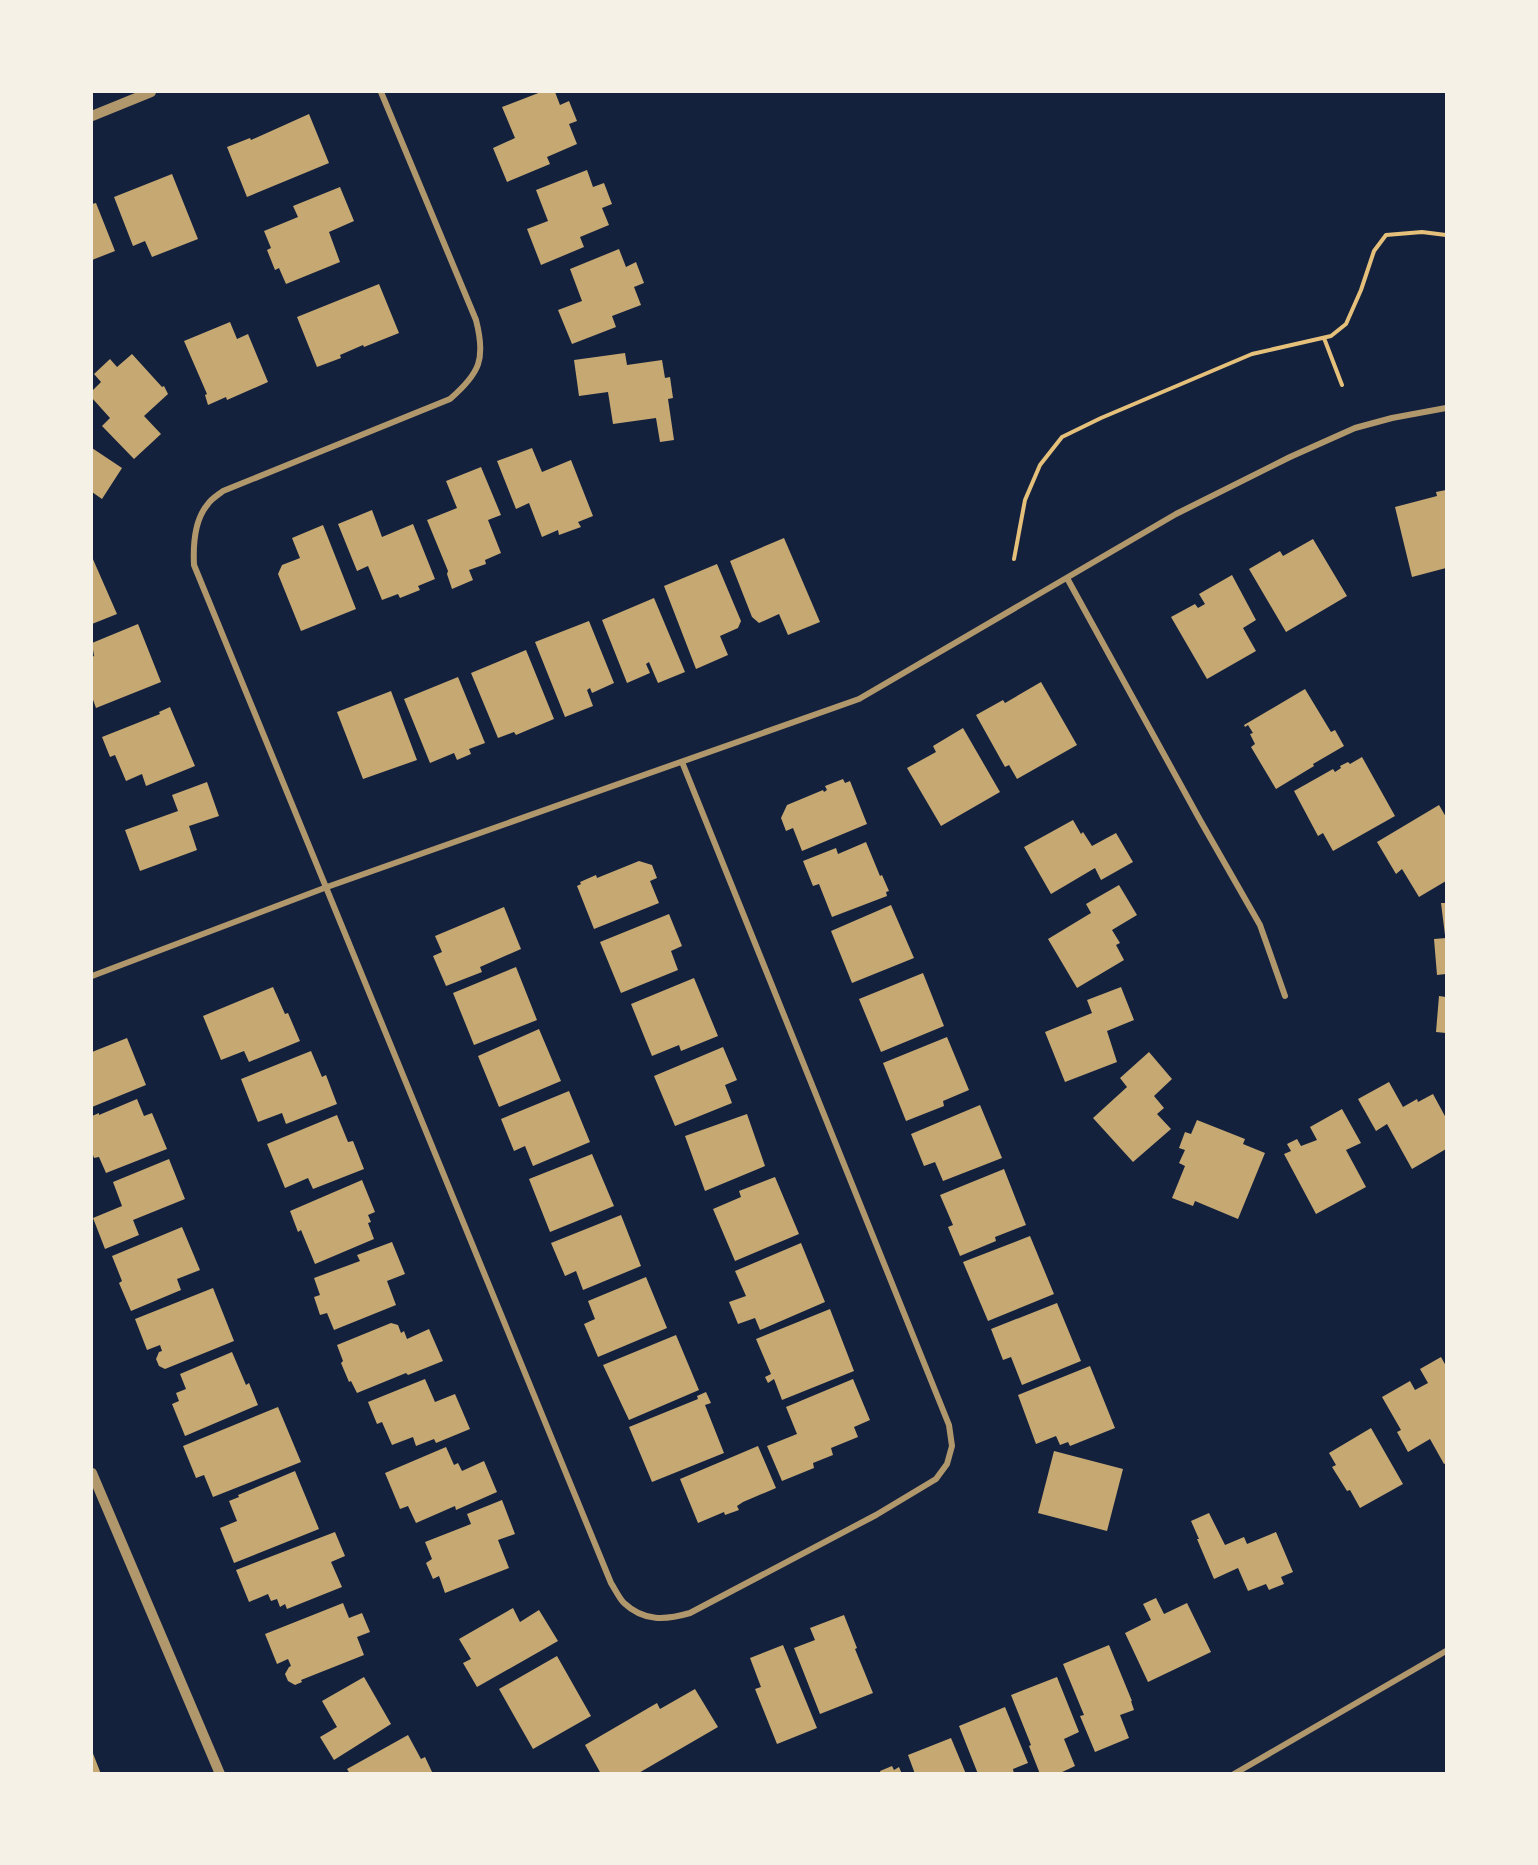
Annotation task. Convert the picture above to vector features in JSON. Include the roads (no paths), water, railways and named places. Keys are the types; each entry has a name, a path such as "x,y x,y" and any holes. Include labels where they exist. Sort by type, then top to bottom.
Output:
{"street":[{"path":"92,116 151,92"},
{"path":"381,92 476,320 481,342 479,363 468,383 450,399 223,491 207,504 198,523 193,544 194,565 611,1583 623,1603 646,1616 669,1620 690,1613 876,1515 936,1479 947,1464 952,1446 949,1425 682,762"},
{"path":"92,976 327,887 859,699 1176,514 1290,457 1356,428 1401,416 1446,408"},
{"path":"1068,578 1260,925 1285,996"},
{"path":"92,1473 220,1773"},
{"path":"1234,1773 1446,1651"}]}
